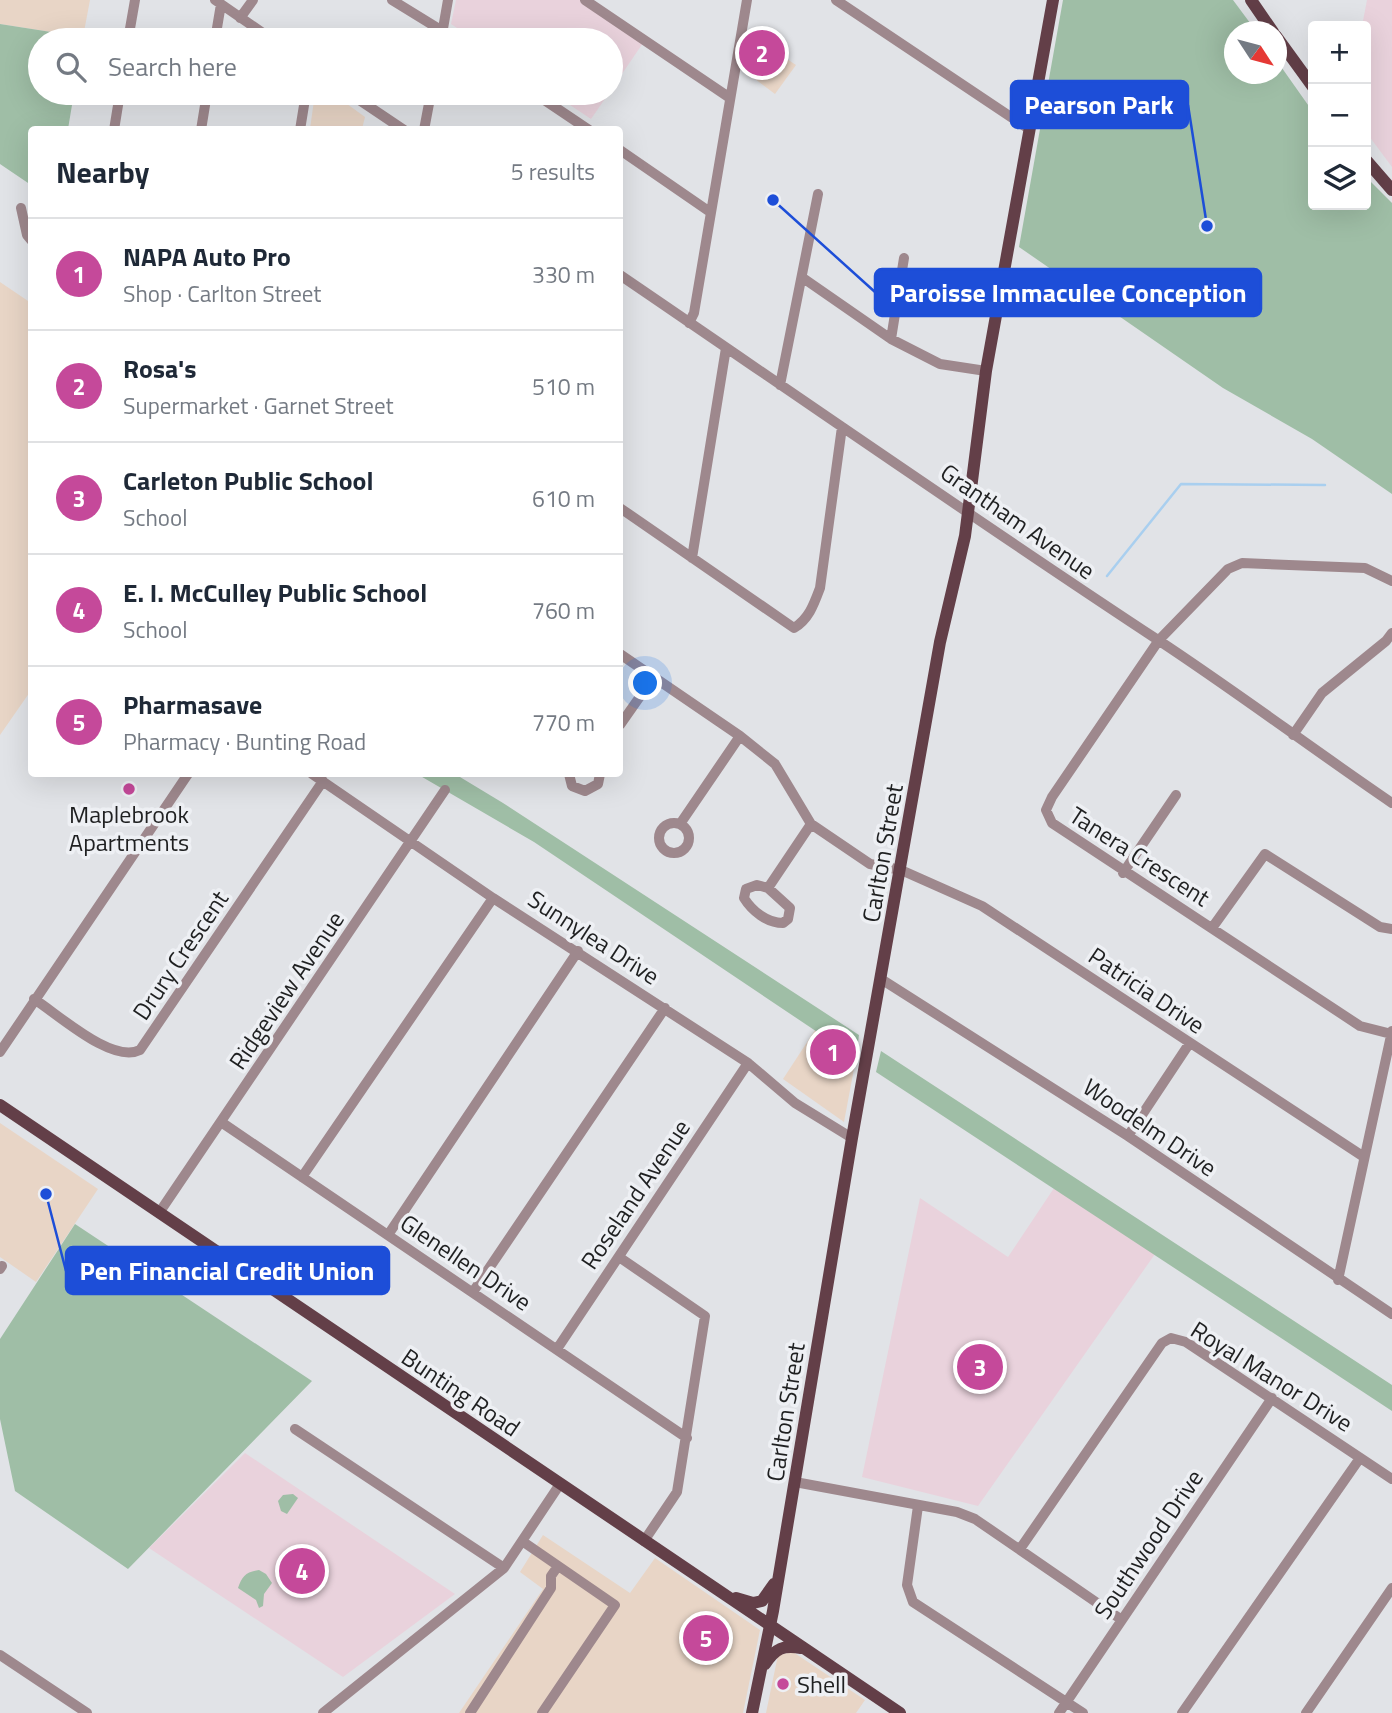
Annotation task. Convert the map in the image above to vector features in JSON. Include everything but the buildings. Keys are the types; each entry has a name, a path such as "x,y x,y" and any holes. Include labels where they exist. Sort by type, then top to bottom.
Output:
{"main road":[{"name":"Carlton Street","path":"752,1713 771,1625 852,1138 940,642 968,510 986,371 1053,0"},
{"path":"1251,0 1265,21"},
{"path":"1287,51 1311,84"},
{"path":"1371,166 1392,190"},
{"name":"Bunting Road","path":"0,1105 900,1713"},
{"path":"727,1596 753,1603 762,1601 768,1596 779,1574"},
{"path":"762,1669 774,1651 786,1646 805,1649"}],"street":[{"path":"130,28 135,0"},
{"path":"240,18 253,0"},
{"path":"392,0 430,28"},
{"path":"443,28 448,0"},
{"path":"586,0 730,98"},
{"path":"690,323 747,0"},
{"path":"836,0 1029,129"},
{"path":"218,2 255,28"},
{"path":"216,28 218,2"},
{"path":"115,126 118,105"},
{"path":"202,126 205,105"},
{"path":"301,126 304,105"},
{"path":"367,105 398,126"},
{"path":"425,126 429,105"},
{"path":"552,105 583,126"},
{"path":"623,152 710,212"},
{"path":"780,385 818,194"},
{"path":"21,208 28,236"},
{"path":"891,339 904,258"},
{"name":"Grantham Avenue","path":"623,277 968,510 1091,597 1159,640 1392,803"},
{"path":"803,278 891,339 940,364 986,371"},
{"path":"692,558 726,348"},
{"path":"623,510 794,628 802,623 814,607 820,588 842,427"},
{"path":"1159,640 1228,569 1241,563 1365,568 1392,581"},
{"path":"1293,735 1322,693 1386,642 1392,633"},
{"name":"Tanera Crescent","path":"1159,640 1052,797 1046,810 1052,824 1360,1026 1392,1032"},
{"path":"623,656 740,736 775,764 811,824 768,888"},
{"path":"623,721 653,677"},
{"path":"680,824 740,736"},
{"path":"0,1052 186,777"},
{"name":"Sunnylea Drive","path":"317,777 493,898 748,1063 795,1103 852,1138"},
{"path":"570,777 572,786 585,791 598,784 599,777"},
{"name":"Drury Crescent","path":"34,999 111,1051 127,1055 140,1050 323,781"},
{"name":"Ridgeview Avenue","path":"159,1213 445,790"},
{"path":"1124,873 1176,795"},
{"name":"Patricia Drive","path":"811,824 870,864 901,870 982,906 1364,1157"},
{"path":"1212,928 1265,854 1380,927 1392,929"},
{"path":"757,885 768,888 790,908 788,919 783,923 774,923 750,908 744,898 746,888 757,885"},
{"path":"302,1177 493,898"},
{"path":"388,1235 578,951"},
{"name":"Woodelm Drive","path":"881,979 1128,1136 1392,1314"},
{"path":"473,1292 665,1008"},
{"path":"1338,1280 1392,1032"},
{"path":"1128,1136 1189,1044"},
{"name":"Roseland Avenue","path":"557,1349 748,1063"},
{"name":"Glenellen Drive","path":"221,1122 687,1438"},
{"path":"619,1257 705,1315 677,1492 645,1541"},
{"name":"Royal Manor Drive","path":"1020,1549 1162,1343 1171,1338 1186,1342 1392,1479"},
{"name":"Southwood Drive","path":"1059,1713 1272,1398"},
{"path":"295,1429 504,1568"},
{"path":"1182,1713 1360,1458"},
{"path":"795,1482 957,1512 975,1519 1122,1620"},
{"path":"323,1713 504,1568 560,1484"},
{"path":"918,1506 907,1585 913,1602 1083,1713"},
{"path":"522,1541 615,1605 542,1713"},
{"path":"470,1713 551,1588 551,1576 558,1566"},
{"path":"1306,1713 1392,1588"},
{"path":"0,1656 87,1713"}],"shaded area":[{"path":"0,0 90,0 85,28 28,28 0,24"},
{"path":"456,0 580,0 621,28 457,28 451,24"},
{"path":"1367,0 1392,0 1392,167 1371,139 1371,21 1363,21"},
{"path":"623,29 643,43 623,72"},
{"path":"749,34 796,65 775,94 743,70"},
{"path":"313,105 348,105 365,117 363,126 310,126"},
{"path":"570,105 601,105 591,119"},
{"path":"0,282 28,301 28,695 0,735"},
{"path":"815,1030 856,1058 844,1122 783,1079"},
{"path":"0,1123 98,1189 36,1282 0,1257"},
{"path":"1054,1188 1155,1254 978,1506 862,1477 920,1198 1008,1257"},
{"path":"245,1453 455,1594 343,1677 149,1548"},
{"path":"543,1535 630,1593 655,1558 760,1630 743,1713 459,1713 543,1589 520,1572"},
{"path":"793,1652 865,1700 856,1713 766,1713 778,1655"}],"green space":[{"path":"1063,0 1233,0 1249,21 1224,21 1224,84 1287,84 1287,75 1308,105 1308,210 1371,210 1371,182 1392,203 1392,494 1312,439 1223,388 1019,247"},
{"path":"0,24 28,28 28,105 72,105 68,126 28,126 28,183 0,164"},
{"path":"422,777 460,777 503,803 859,1035 856,1058 534,842"},
{"path":"881,1051 1392,1385 1392,1411 876,1072"},
{"path":"75,1224 312,1381 128,1569 15,1491 0,1419 0,1339"},
{"path":"293,1494 298,1498 287,1514 281,1511 278,1501 283,1495"},
{"path":"259,1570 266,1574 272,1583 264,1594 263,1606 259,1608 256,1600 238,1588 245,1575"}],"waterway":[{"path":"1107,576 1181,484 1325,485"}],"place":[{"name":"Rosa's","path":"762,53"},
{"name":"Paroisse Immaculee Conception","path":"773,200"},
{"name":"Pearson Park","path":"1207,226"},
{"name":"Maplebrook Apartments","path":"129,789"},
{"name":"NAPA Auto Pro","path":"833,1052"},
{"name":"Pen Financial Credit Union","path":"46,1194"},
{"name":"Carleton Public School","path":"980,1367"},
{"name":"E. I. McCulley Public School","path":"302,1571"},
{"name":"Pharmasave","path":"706,1638"},
{"name":"Shell","path":"783,1684"}]}
